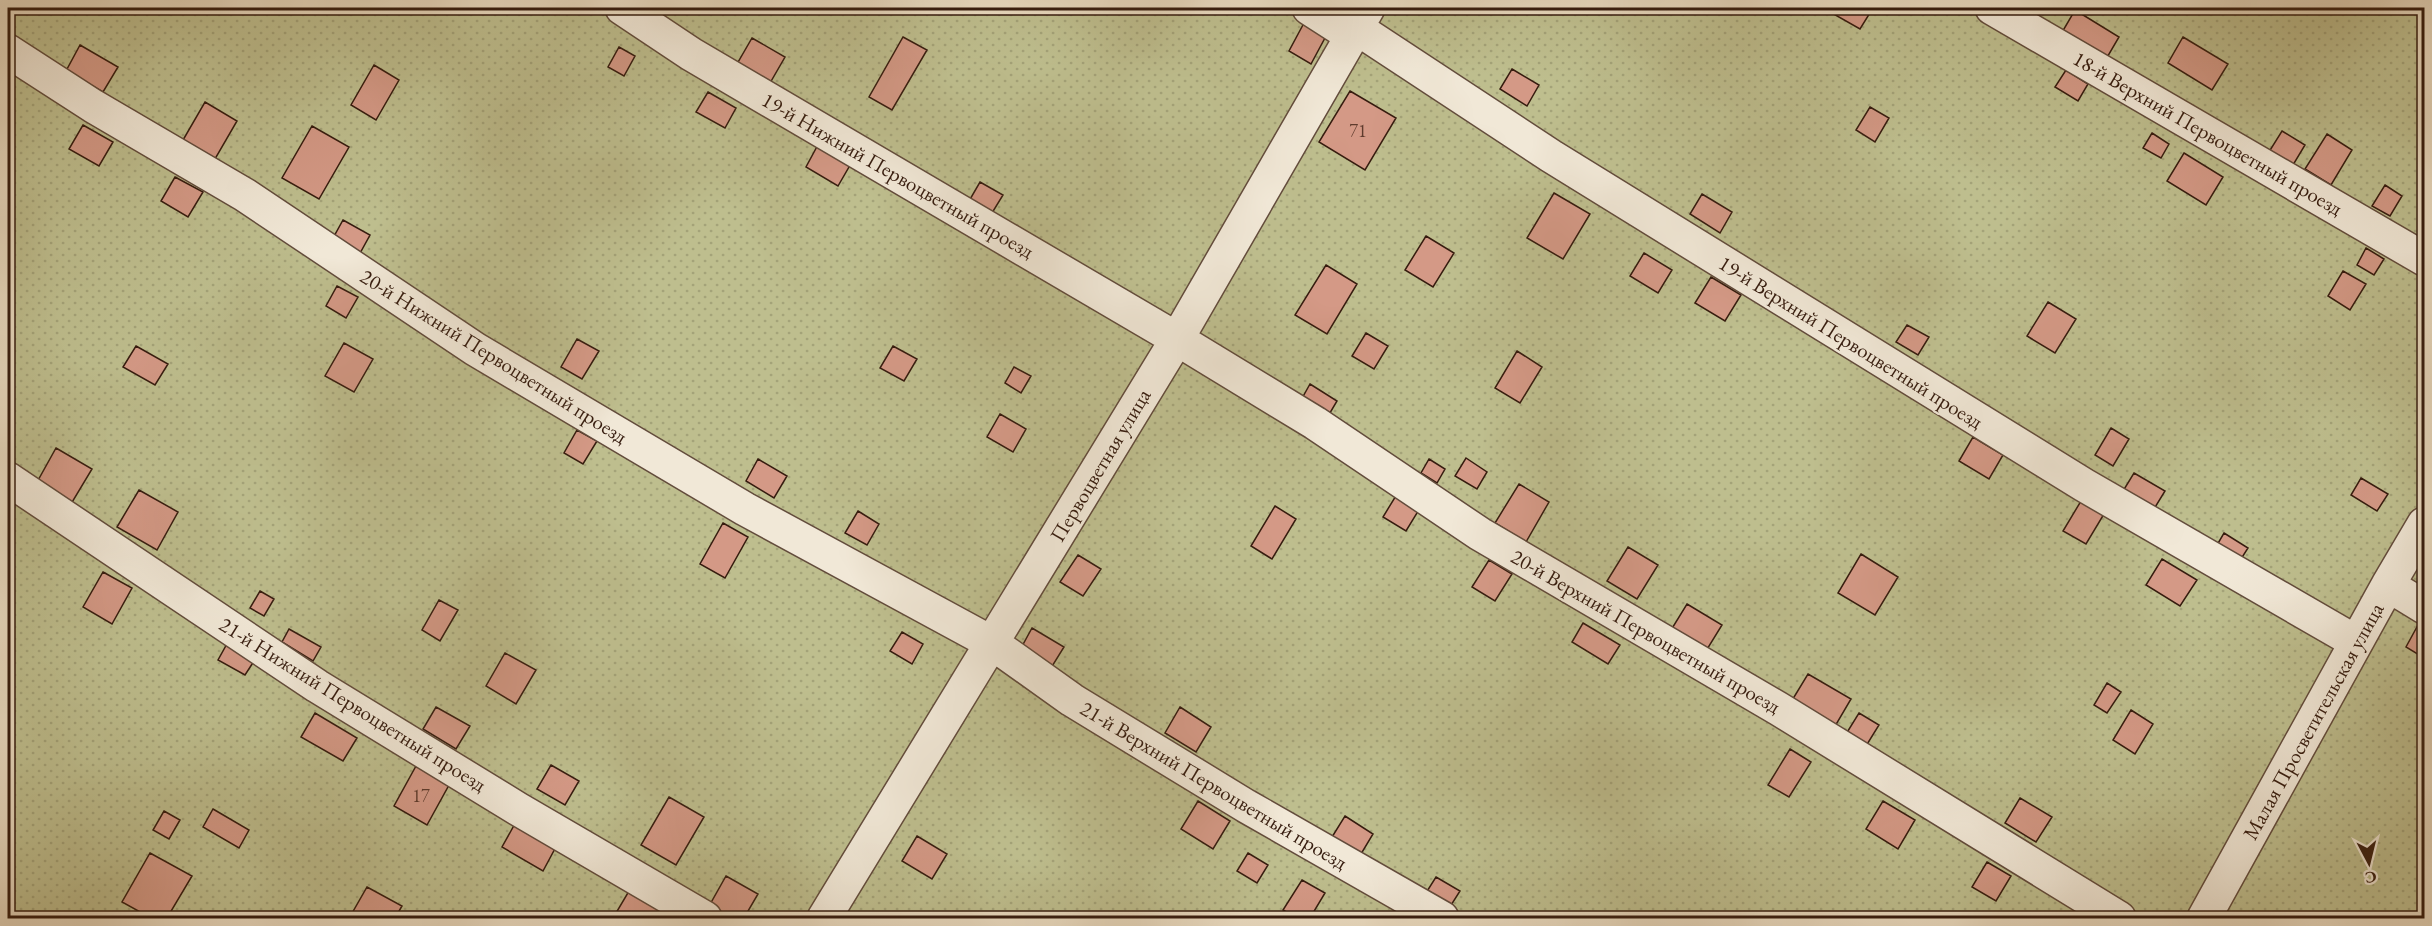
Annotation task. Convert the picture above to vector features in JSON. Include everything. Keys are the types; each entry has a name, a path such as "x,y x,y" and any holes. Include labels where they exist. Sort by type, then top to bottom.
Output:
{"lane":[{"name":"19-й Нижний Первоцветный проезд","path":"622,8 691,54 1177,339"},
{"name":"19-й Верхний Первоцветный проезд","path":"1309,8 1358,23 1551,156 2064,473 2356,642"},
{"name":"18-й Верхний Первоцветный проезд","path":"1992,8 2424,259"},
{"name":"Первоцветная улица","path":"824,918 1177,339 1358,23"},
{"name":"20-й Нижний Первоцветный проезд","path":"8,51 93,106 245,195 475,349 745,509 992,643"},
{"name":"20-й Верхний Первоцветный проезд","path":"1177,339 1315,423 1480,534 1779,710 2119,918"},
{"name":"21-й Нижний Первоцветный проезд","path":"8,479 317,686 518,809 705,918"},
{"name":"Малая Просветительская улица","path":"2210,916 2356,642 2424,524"},
{"path":"2388,585 2424,607"},
{"name":"21-й Верхний Первоцветный проезд","path":"992,643 1072,700 1246,806 1442,918"}],"green space":[{"path":"8,8 2424,8 2424,918 8,918"}],"building":[{"path":"1823,8 1873,8 1860,29"},
{"path":"2075,10 2119,37 2105,61 2061,34"},
{"path":"1304,23 1326,36 1311,64 1289,51"},
{"path":"903,37 927,50 892,110 869,97"},
{"path":"2183,37 2228,64 2212,90 2168,63"},
{"path":"752,38 785,57 770,83 737,64"},
{"path":"80,45 118,67 103,92 66,71"},
{"path":"619,47 635,56 624,76 608,67"},
{"path":"374,65 399,80 376,120 351,105"},
{"path":"1512,69 1539,85 1527,106 1500,89"},
{"path":"2066,70 2088,84 2078,101 2055,87"},
{"path":"1350,91 1396,118 1365,170 1319,142"},
{"path":"708,92 736,108 725,128 696,112"},
{"path":"205,102 237,121 215,159 183,140"},
{"path":"1870,107 1889,118 1875,142 1856,130"},
{"path":"83,125 113,142 99,166 69,149"},
{"path":"312,126 349,147 319,199 282,178"},
{"path":"2282,131 2305,145 2290,170 2267,155"},
{"path":"2152,133 2169,144 2161,158 2143,148"},
{"path":"2327,134 2352,150 2331,185 2305,169"},
{"path":"820,141 853,160 838,186 806,167"},
{"path":"2184,153 2223,177 2206,205 2167,181"},
{"path":"175,177 203,192 188,217 161,201"},
{"path":"980,182 1003,195 992,213 969,201"},
{"path":"2385,185 2402,196 2390,216 2372,206"},
{"path":"1554,193 1590,214 1563,259 1527,238"},
{"path":"1702,194 1732,212 1720,233 1690,214"},
{"path":"343,220 370,235 359,255 332,240"},
{"path":"1426,236 1454,253 1433,287 1405,270"},
{"path":"2366,248 2384,259 2374,275 2357,265"},
{"path":"1644,253 1672,270 1658,293 1630,276"},
{"path":"1326,265 1357,284 1327,334 1295,315"},
{"path":"2343,271 2366,284 2350,310 2328,296"},
{"path":"1711,277 1741,295 1725,321 1695,303"},
{"path":"337,286 358,297 346,318 326,306"},
{"path":"2048,302 2076,319 2055,353 2027,336"},
{"path":"1907,325 1929,337 1918,355 1896,342"},
{"path":"1366,333 1388,346 1374,369 1352,356"},
{"path":"577,339 599,351 582,379 561,367"},
{"path":"344,343 373,359 354,392 325,376"},
{"path":"136,346 168,364 155,385 123,367"},
{"path":"893,346 917,359 904,381 880,368"},
{"path":"1517,351 1542,367 1520,403 1495,388"},
{"path":"1014,367 1031,376 1021,393 1005,383"},
{"path":"1310,384 1337,401 1327,418 1300,402"},
{"path":"1000,414 1026,429 1013,452 987,437"},
{"path":"2111,428 2129,439 2113,466 2095,455"},
{"path":"577,430 597,441 583,464 564,453"},
{"path":"1973,437 2003,455 1989,479 1959,461"},
{"path":"56,448 92,469 71,504 36,484"},
{"path":"1466,458 1487,472 1477,489 1455,476"},
{"path":"758,459 787,476 774,498 746,481"},
{"path":"1429,459 1445,469 1437,483 1421,473"},
{"path":"2134,473 2165,491 2154,509 2123,491"},
{"path":"2361,478 2388,494 2377,511 2351,495"},
{"path":"1519,484 1549,502 1526,542 1495,523"},
{"path":"139,490 178,512 157,550 117,527"},
{"path":"1397,494 1420,508 1406,531 1383,517"},
{"path":"2081,501 2104,514 2086,544 2063,531"},
{"path":"1275,506 1296,519 1272,559 1251,546"},
{"path":"858,511 879,524 867,545 845,533"},
{"path":"723,523 748,537 725,578 700,564"},
{"path":"2224,533 2248,548 2241,559 2217,545"},
{"path":"1628,547 1658,565 1637,599 1607,581"},
{"path":"1861,554 1898,577 1875,615 1838,593"},
{"path":"1078,555 1101,569 1083,596 1060,582"},
{"path":"2162,559 2197,580 2180,606 2146,585"},
{"path":"1489,560 1512,574 1495,601 1472,587"},
{"path":"103,572 132,588 112,624 83,607"},
{"path":"260,591 274,599 264,616 250,608"},
{"path":"439,600 458,610 440,641 422,630"},
{"path":"1687,604 1722,625 1706,651 1671,630"},
{"path":"1583,623 1620,645 1608,664 1572,642"},
{"path":"2418,625 2424,629 2424,658 2406,647"},
{"path":"1032,628 1064,647 1051,668 1020,650"},
{"path":"289,629 321,647 313,661 282,642"},
{"path":"902,632 923,644 912,664 890,651"},
{"path":"228,642 256,658 245,675 218,660"},
{"path":"505,653 536,670 516,704 486,686"},
{"path":"1808,674 1851,699 1834,728 1791,702"},
{"path":"2107,683 2121,692 2107,713 2094,705"},
{"path":"436,707 470,726 456,749 423,729"},
{"path":"1180,707 1211,727 1196,752 1165,733"},
{"path":"2131,710 2153,724 2135,754 2113,740"},
{"path":"315,713 357,738 343,761 301,737"},
{"path":"1859,713 1879,725 1866,746 1846,734"},
{"path":"1790,749 1811,762 1789,797 1768,785"},
{"path":"551,765 579,781 565,805 537,789"},
{"path":"416,766 449,785 427,825 394,806"},
{"path":"669,797 704,817 676,865 641,845"},
{"path":"2020,798 2052,817 2036,842 2005,823"},
{"path":"1198,801 1230,821 1213,849 1181,829"},
{"path":"1883,801 1915,820 1898,849 1866,829"},
{"path":"213,809 249,830 239,848 203,827"},
{"path":"164,811 180,820 169,839 153,830"},
{"path":"1345,816 1373,834 1361,854 1332,837"},
{"path":"517,820 558,843 543,871 502,847"},
{"path":"917,836 947,854 932,879 902,861"},
{"path":"150,853 192,876 167,918 151,918 122,902"},
{"path":"1248,853 1268,865 1257,883 1237,871"},
{"path":"1987,862 2011,876 1996,901 1972,887"},
{"path":"726,876 758,894 744,918 727,918 708,908"},
{"path":"1436,877 1460,891 1448,910 1424,896"},
{"path":"1302,880 1325,893 1310,918 1297,918 1283,910"},
{"path":"367,887 402,906 395,918 356,918 351,915"},
{"path":"629,891 663,910 658,918 613,918"}]}
